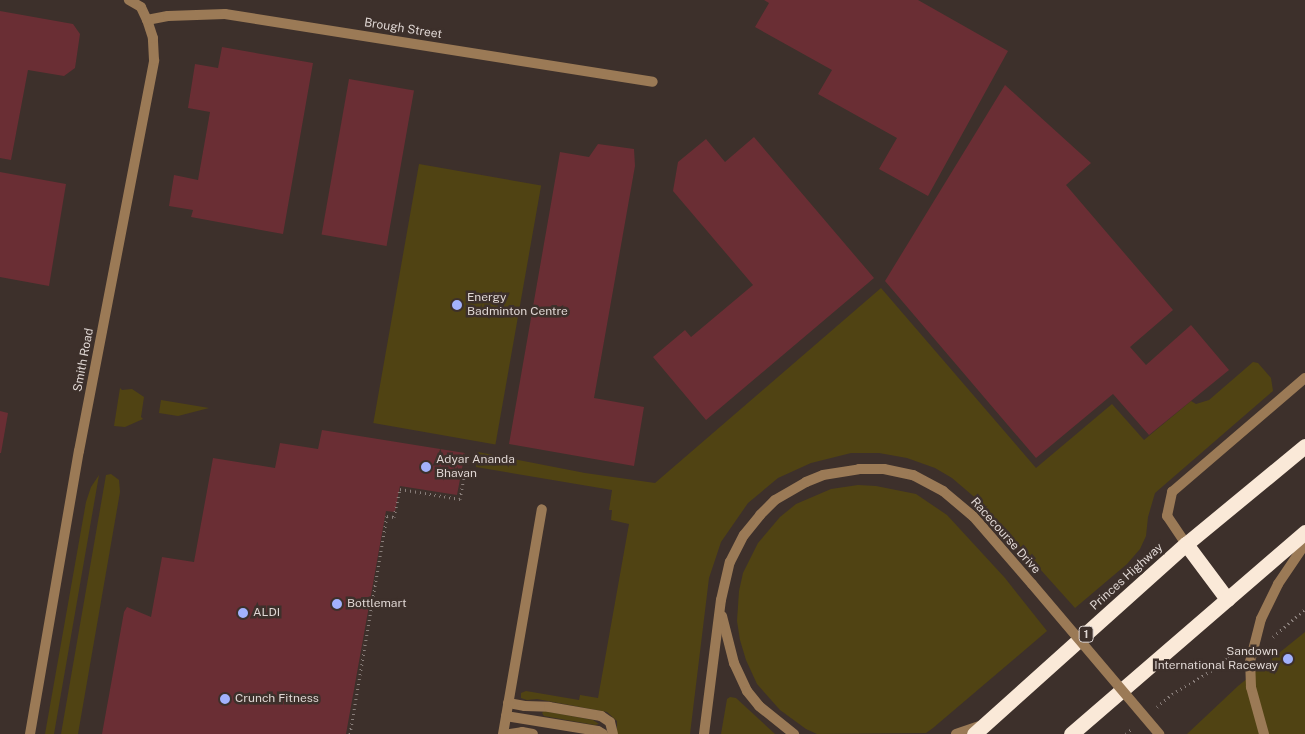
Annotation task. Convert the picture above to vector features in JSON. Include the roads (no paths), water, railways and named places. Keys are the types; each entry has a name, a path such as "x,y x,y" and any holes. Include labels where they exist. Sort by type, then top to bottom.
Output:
{"highway":[{"name":"Princes Highway","path":"979,729 1186,544 1305,446"},
{"path":"1071,734 1305,532"},
{"path":"1186,544 1227,599"}],"street":[{"name":"Smith Road","path":"30,734 79,451 154,60 153,38 147,20 141,6 129,0"},
{"name":"Brough Street","path":"147,20 168,16 225,14 654,82"},
{"path":"1186,544 1167,516 1172,492 1305,378"},
{"name":"Racecourse Drive","path":"704,734 721,600 730,562 744,535 760,514 775,500 806,482 823,475 859,469 884,469 913,475 943,491 973,516 1159,734"},
{"path":"503,734 542,509"},
{"path":"1264,734 1251,687 1250,662 1261,619 1278,584 1305,544"},
{"name":"Racecourse Drive","path":"721,600 722,620 728,644 747,691 759,706 794,734"},
{"path":"508,703 525,706 549,706 601,716 610,722 613,734"},
{"path":"506,716 598,731 603,734"},
{"path":"956,734 979,729"},
{"path":"510,734 522,732 533,734"}],"place":[{"name":"Energy Badminton Centre","path":"457,305"},
{"name":"Adyar Ananda Bhavan","path":"426,467"},
{"name":"Bottlemart","path":"337,604"},
{"name":"ALDI","path":"243,613"},
{"name":"Sandown International Raceway","path":"1288,659"},
{"name":"Crunch Fitness","path":"225,699"}]}
